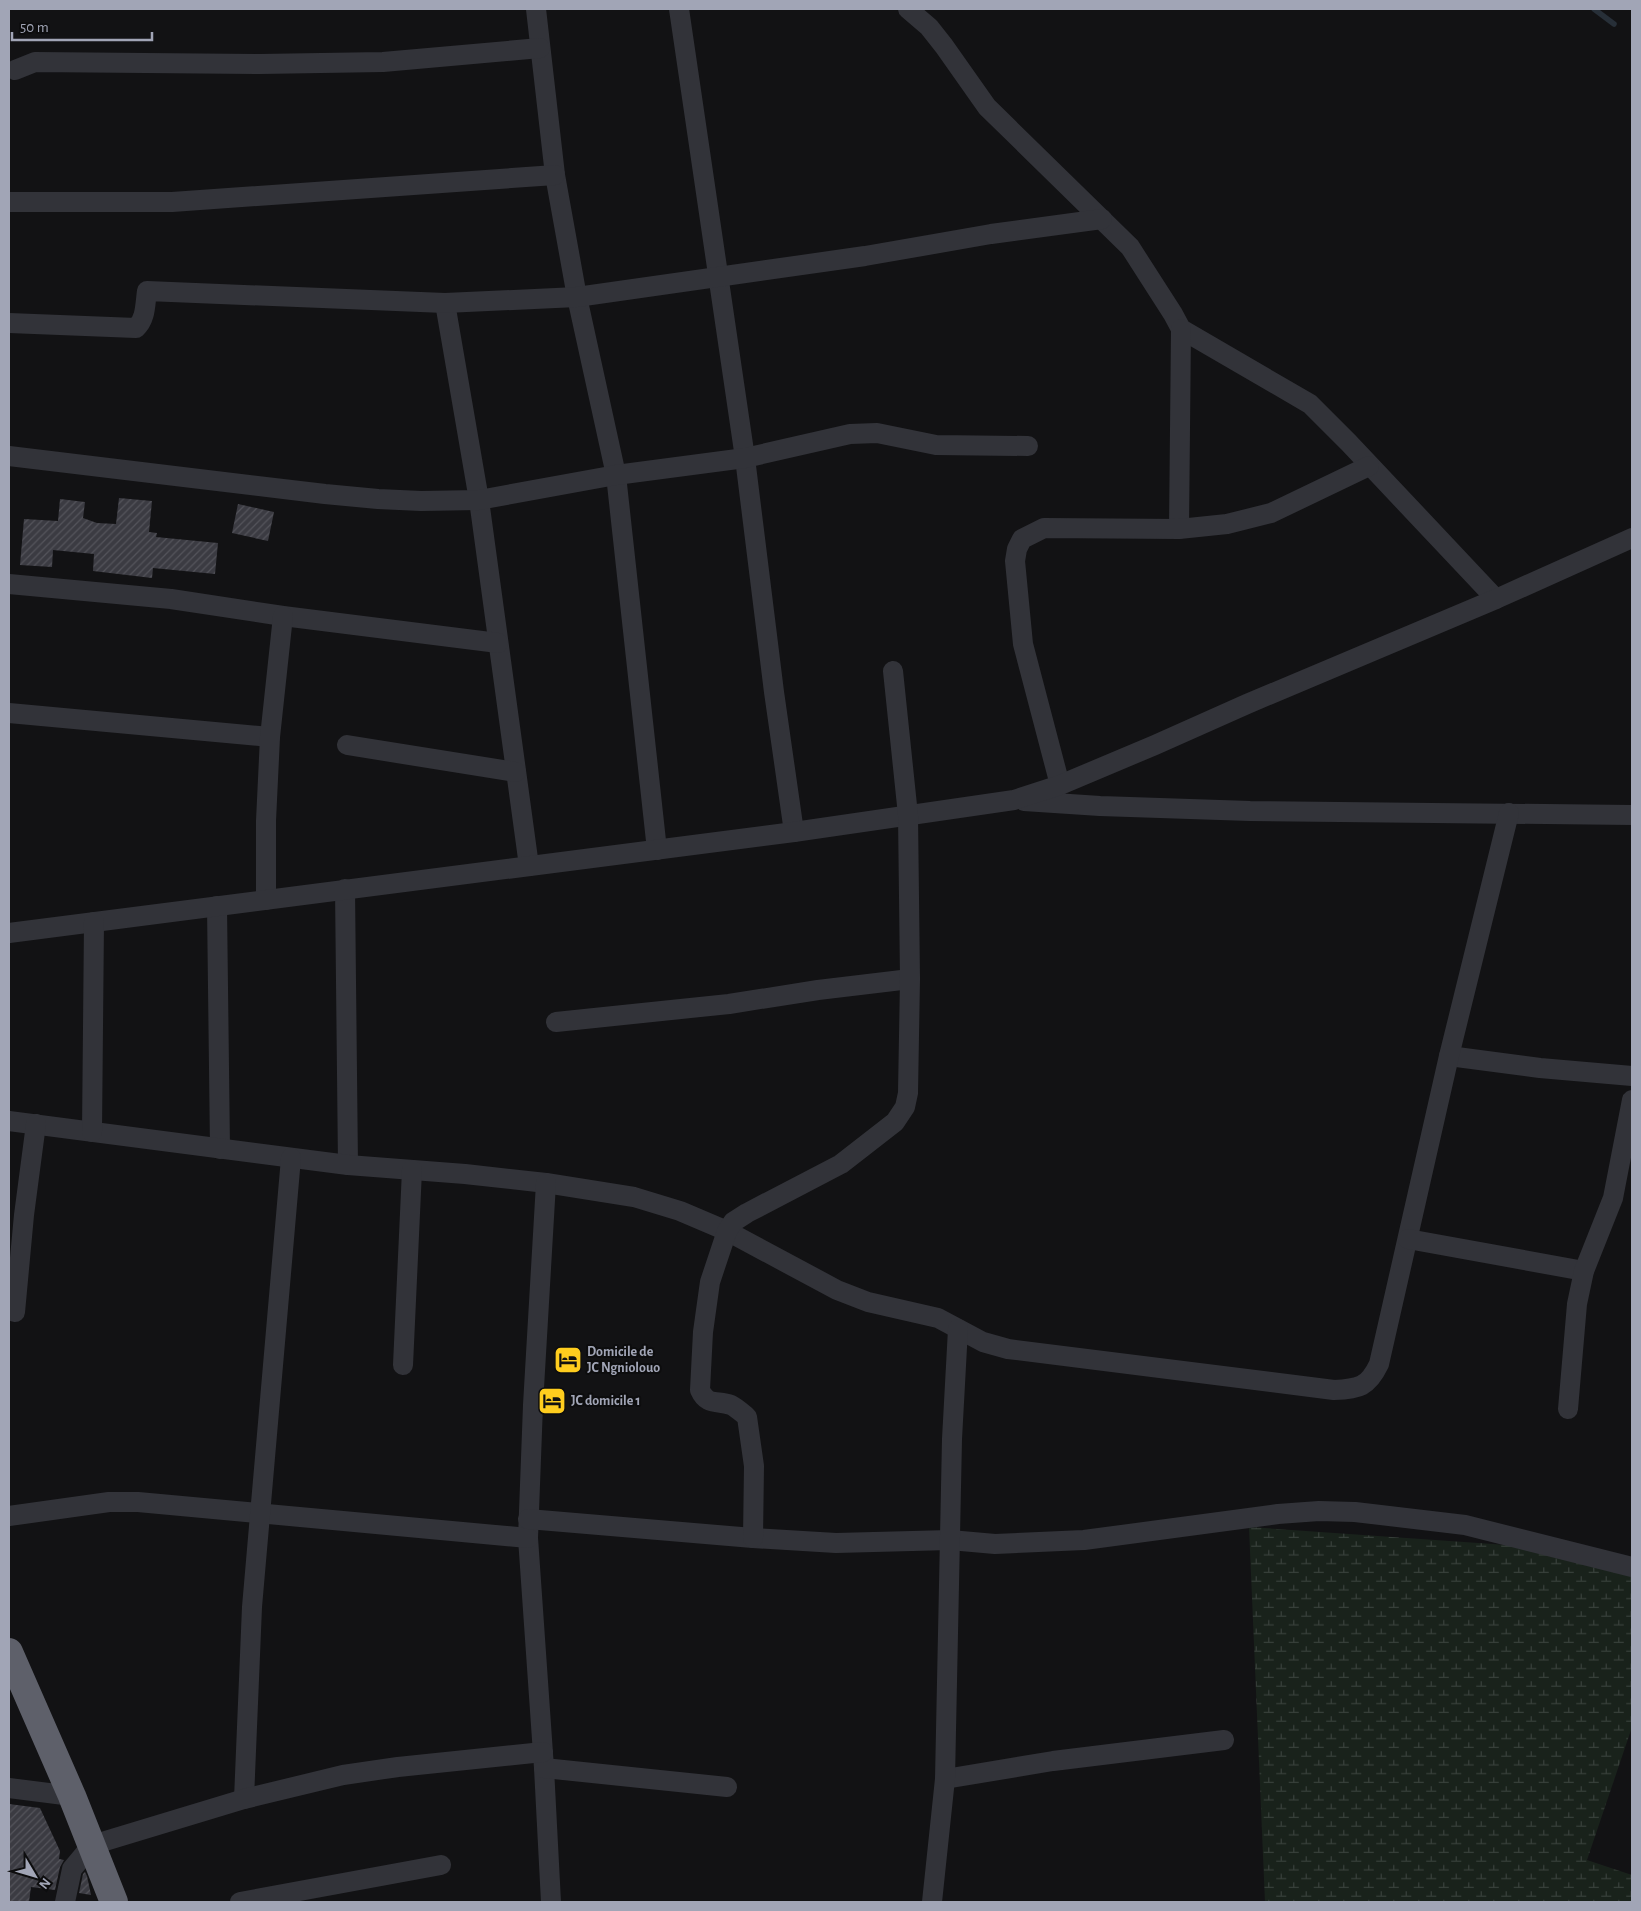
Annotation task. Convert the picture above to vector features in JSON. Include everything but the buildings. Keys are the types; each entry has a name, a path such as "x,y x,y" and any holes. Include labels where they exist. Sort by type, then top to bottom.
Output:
{"highway":[{"path":"9,1652 72,1796 114,1902"}],"street":[{"path":"536,9 555,175 577,297 616,475 657,850"},
{"path":"679,9 745,458 774,692 794,832"},
{"path":"908,9 929,26 987,108 1130,247 1181,329 1179,530"},
{"path":"15,70 35,62 260,64 383,62 540,48"},
{"path":"9,202 172,202 555,175"},
{"path":"9,323 136,328 141,324 144,314 147,291 445,303 577,297 865,256 992,234 1102,219"},
{"path":"445,303 479,500 529,866"},
{"path":"1181,329 1310,404 1496,599"},
{"path":"9,456 378,499 421,501 479,500 616,475 745,458 850,434 877,433 936,445 1028,446"},
{"path":"1060,785 1023,644 1015,561 1017,549 1022,539 1044,528 1179,530 1227,524 1271,513 1369,466"},
{"path":"9,933 794,832 1014,800 1060,785 1496,599 1632,538"},
{"path":"9,584 171,599 283,616 498,643"},
{"path":"266,900 266,821 270,737 283,616"},
{"path":"754,1538 754,1466 747,1417 730,1405 711,1402 703,1397 700,1390 705,1308 710,1282 727,1231 733,1222 841,1164 895,1122 905,1107 908,1093 910,979 908,815 894,670"},
{"path":"9,713 270,737"},
{"path":"347,745 516,772"},
{"path":"1014,800 1100,806 1240,811 1632,815"},
{"path":"9,1121 220,1150 348,1165 546,1183 634,1197 680,1211 727,1231 836,1290 868,1302 938,1318 982,1342 1008,1349 1324,1389 1348,1390 1363,1386 1373,1377 1379,1364 1450,1056 1509,813"},
{"path":"345,889 348,1165"},
{"path":"217,906 220,1150"},
{"path":"92,1132 94,922"},
{"path":"556,1022 729,1004 910,979"},
{"path":"1450,1056 1540,1068 1632,1076"},
{"path":"1568,1409 1577,1304 1584,1271 1613,1198 1632,1100"},
{"path":"14,1312 36,1124"},
{"path":"244,1799 252,1607 291,1158"},
{"path":"403,1365 412,1170"},
{"path":"546,1183 528,1528 544,1760 551,1902"},
{"path":"1408,1239 1584,1271"},
{"path":"932,1902 945,1779 952,1439 958,1329"},
{"path":"9,1516 109,1502 138,1502 260,1513 528,1528 836,1543 950,1540 995,1544 1084,1540 1278,1514 1355,1512 1465,1525 1632,1567"},
{"path":"945,1779 1053,1761 1224,1740"},
{"path":"65,1902 72,1869 92,1845 244,1799 344,1775 398,1767 544,1760 727,1787"},
{"path":"9,1788 72,1796"},
{"path":"240,1902 441,1865"}],"green space":[{"path":"1249,1527 1507,1545 1632,1569 1632,1727 1587,1860 1632,1875 1632,1902 1265,1902"}],"waterway":[{"path":"1594,9 1614,24"}],"place":[{"name":"Domicile de JC Ngniolouo","path":"568,1360"},
{"name":"JC domicile 1","path":"552,1401"}]}
